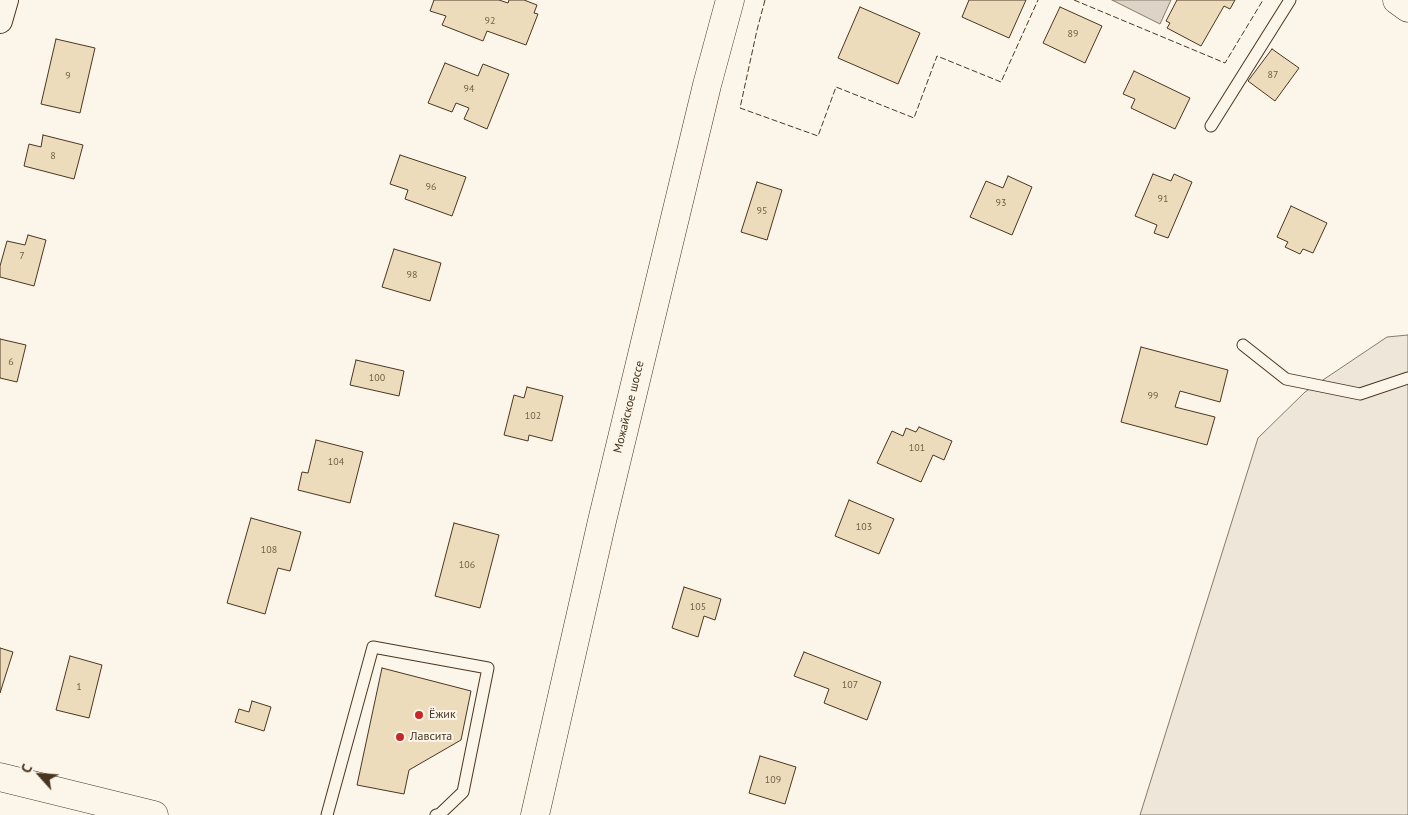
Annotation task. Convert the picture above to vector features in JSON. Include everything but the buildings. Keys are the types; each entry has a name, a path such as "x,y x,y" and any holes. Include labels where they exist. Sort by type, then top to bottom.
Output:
{"main road":[{"name":"Можайское шоссе","path":"535,815 604,511 707,85 730,0"},
{"path":"1397,0 1408,8"},
{"path":"0,777 154,815"}],"street":[{"path":"0,21 6,0"}],"lane":[{"path":"1210,126 1290,0"},
{"path":"1243,345 1286,379 1360,394 1408,378"},
{"path":"327,815 373,647 488,668 463,792 440,814 436,815"}],"shaded area":[{"path":"1112,0 1171,0 1160,24"},
{"path":"1408,335 1408,815 1140,815 1258,438 1305,392 1387,337"}],"fence":[{"path":"765,0 740,108 818,136 836,87 914,118 937,56 1001,82 1038,0"},
{"path":"1074,0 1225,63 1263,0"}],"place":[{"name":"Ёжик","path":"419,715"},
{"name":"Лавсита","path":"400,737"}]}
